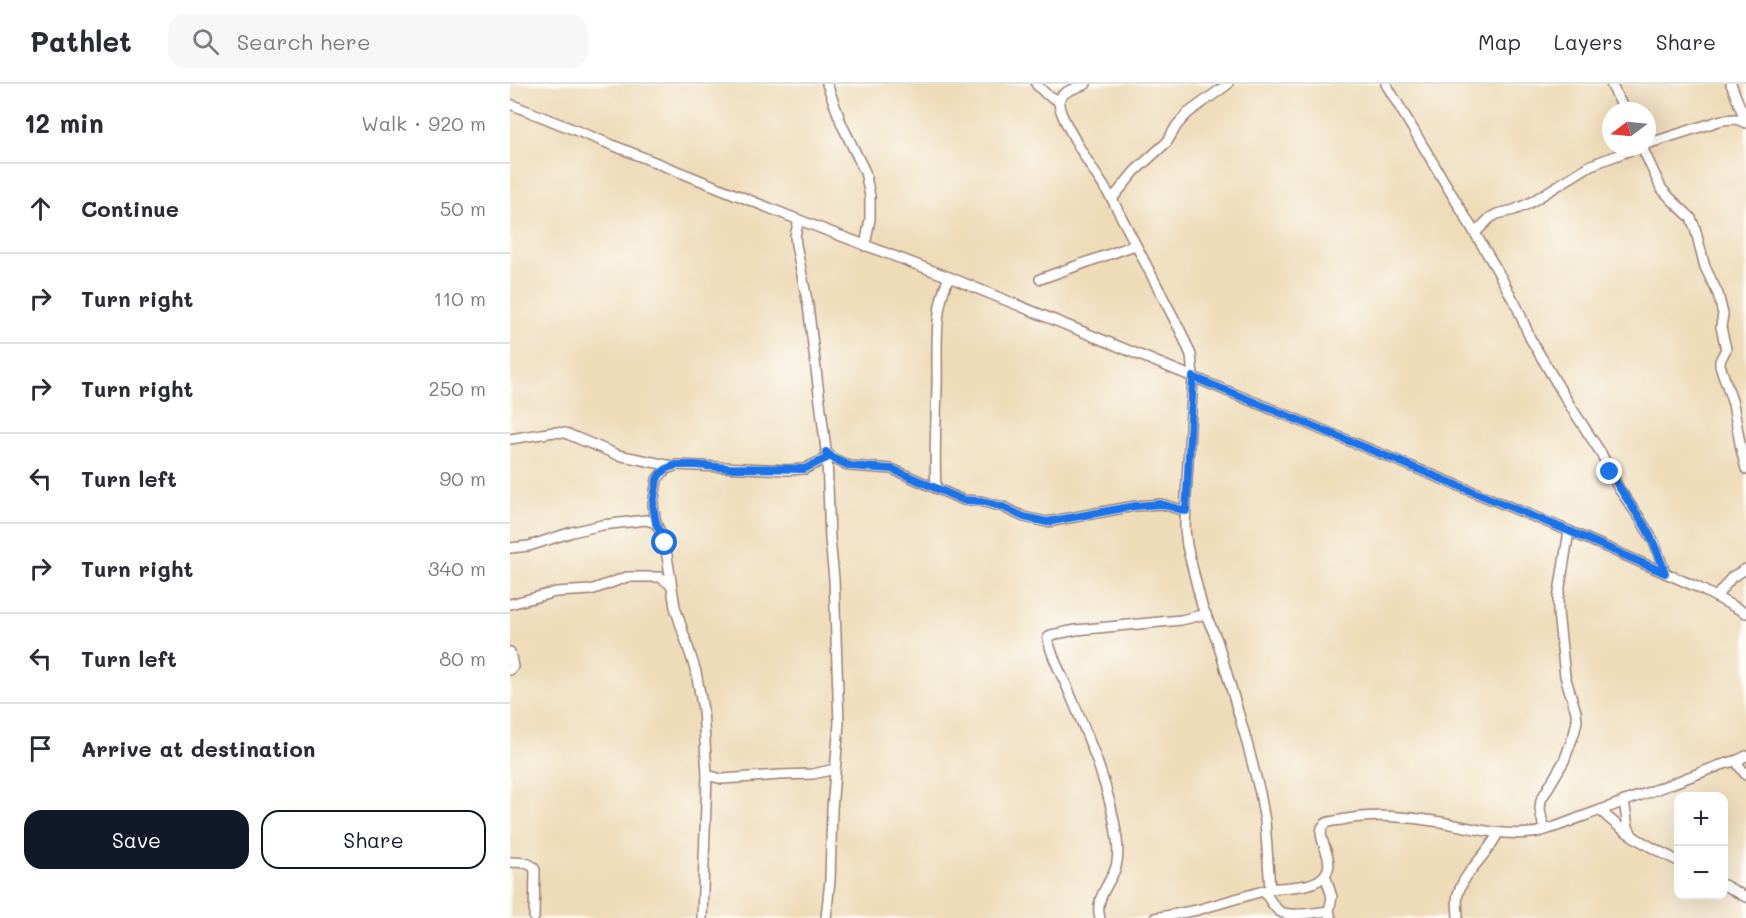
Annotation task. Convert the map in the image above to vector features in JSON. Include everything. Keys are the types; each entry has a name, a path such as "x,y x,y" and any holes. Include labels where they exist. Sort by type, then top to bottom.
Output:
{"street":[{"path":"827,84 842,125 864,172 870,196 870,219 865,246"},
{"path":"1036,84 1046,94 1059,101 1065,122 1112,199 1191,355 1193,377 1186,546 1206,614 1217,639 1260,793 1265,821 1267,890 1278,910 1282,912 1330,914 1332,900 1329,889 1322,878"},
{"path":"1059,101 1070,90 1086,84"},
{"path":"1112,199 1135,171 1167,142 1177,125 1188,113 1228,84"},
{"path":"1386,84 1475,233 1518,309 1530,338 1601,453 1619,489 1640,517 1654,542 1665,573"},
{"path":"1611,84 1620,102"},
{"path":"1731,84 1746,123"},
{"path":"510,104 799,220 949,277 1569,531 1697,587 1746,613"},
{"path":"1656,141 1722,120 1736,119 1746,123"},
{"path":"1475,233 1497,214 1528,204 1591,165 1616,156"},
{"path":"1645,156 1661,188 1691,218 1707,271 1718,294 1723,314 1721,327 1726,349 1720,365 1733,404 1740,449 1746,469"},
{"path":"799,220 795,236 808,305 827,455 834,579 839,723 826,918"},
{"path":"1040,279 1136,245"},
{"path":"936,488 934,464 938,386 937,336 943,291 949,277"},
{"path":"510,439 554,432 565,433 618,454 673,466 804,469 827,455"},
{"path":"827,455 850,466 892,469 963,500 981,501 1003,507 1024,517 1047,522 1135,506 1161,504 1186,511"},
{"path":"650,462 657,479 651,522 665,543 675,608 691,654 701,694 707,776 702,918"},
{"path":"657,479 666,469 673,466"},
{"path":"510,548 529,546 602,525 651,522"},
{"path":"1544,830 1540,809 1541,800 1564,760 1574,734 1576,721 1576,712 1565,676 1558,612 1569,531"},
{"path":"1716,597 1732,576 1746,569"},
{"path":"510,604 556,592 591,590 627,577 660,577 669,571"},
{"path":"660,577 671,585"},
{"path":"1100,918 1098,915 1100,898 1116,866 1117,841 1107,792 1048,638 1051,635 1076,630 1181,620 1206,614"},
{"path":"510,652 513,667 510,670"},
{"path":"1155,918 1197,910 1267,890 1298,886 1322,878 1329,866 1322,830 1323,826 1328,823 1357,816 1411,818 1498,833 1532,833 1742,758"},
{"path":"1742,758 1739,766 1746,775"},
{"path":"707,776 722,779 813,774 835,769"},
{"path":"707,789 722,779"},
{"path":"1624,801 1628,826 1633,837"},
{"path":"1600,810 1633,837 1674,859"},
{"path":"1458,918 1457,901 1460,890 1498,833"},
{"path":"510,862 531,864 536,870 534,918"},
{"path":"1728,887 1746,897"}],"route":[{"path":"665,543 656,523 653,505 657,479 668,468 676,465 695,465 804,469 827,458 826,452 834,459 850,466 892,469 963,500 981,501 1003,507 1024,517 1047,522 1135,506 1161,504 1186,511 1193,377 1569,531 1665,573 1654,542 1610,472"}]}
